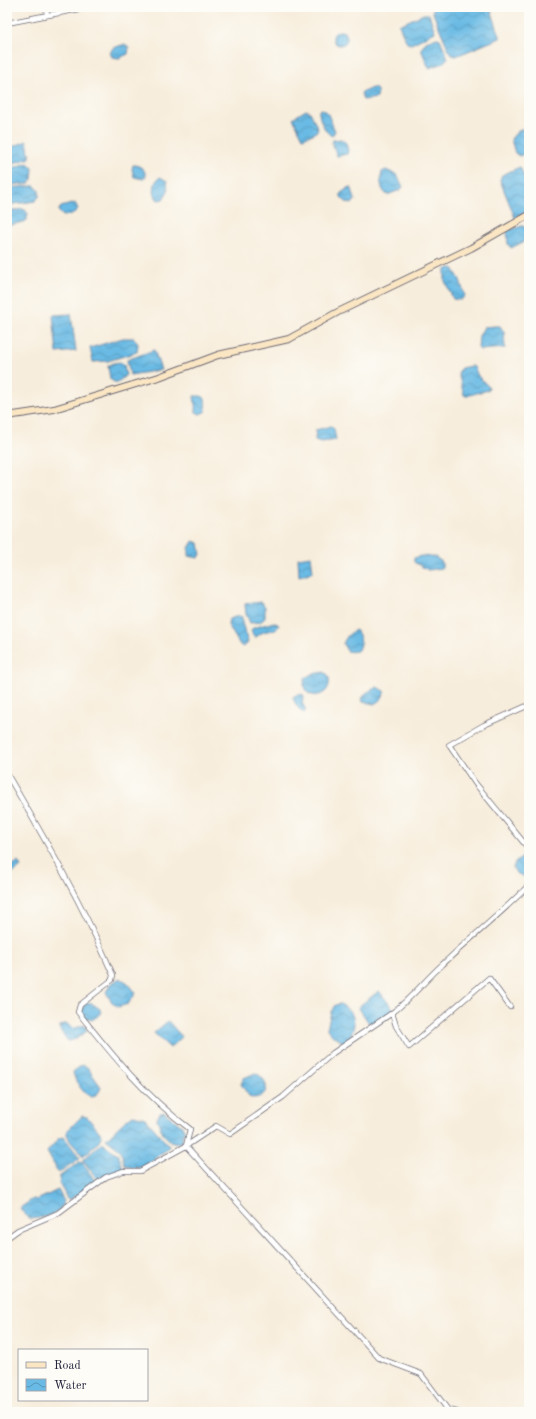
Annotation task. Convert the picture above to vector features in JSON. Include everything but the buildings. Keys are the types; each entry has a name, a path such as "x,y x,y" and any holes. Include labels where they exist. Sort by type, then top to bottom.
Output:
{"street":[{"path":"46,7 47,15"},
{"path":"7,22 90,7"},
{"path":"7,416 54,409 160,377 218,355 289,339 338,312 471,248 529,216"},
{"path":"529,705 484,725 449,745 475,783 529,849"},
{"path":"7,774 44,837 80,906 113,975 112,980 80,1005 78,1012 120,1065 143,1090 190,1128 186,1146"},
{"path":"7,1238 18,1230 58,1213 106,1177 123,1171 140,1171 186,1146 216,1126 230,1134 283,1097 333,1053 406,1003 441,965 510,905 529,885"},
{"path":"392,1013 396,1026 409,1047 489,978 510,1007"},
{"path":"186,1146 379,1358 421,1374 448,1410 457,1412"}],"water":[{"path":"433,7 490,7 500,38 456,56 451,55 433,13"},
{"path":"424,14 429,14 435,32 411,44 407,43 399,25"},
{"path":"337,31 343,31 347,35 347,41 343,45 337,45 333,41 333,35"},
{"path":"437,38 440,39 448,58 441,64 429,68 421,49 426,42"},
{"path":"125,44 129,47 128,54 119,58 112,57 110,53 113,48"},
{"path":"375,88 378,92 377,98 363,100 361,93"},
{"path":"322,109 327,112 335,131 332,136 327,132 321,121 319,110"},
{"path":"306,110 310,112 318,129 315,133 303,138 293,118"},
{"path":"524,128 529,131 529,152 519,156 515,153 511,139 517,132"},
{"path":"341,139 346,143 348,151 347,154 337,156 332,143 333,140"},
{"path":"27,141 30,158 7,165 7,149"},
{"path":"28,163 33,168 32,179 29,184 7,185 7,170"},
{"path":"133,165 142,168 146,177 143,179 134,177 132,169"},
{"path":"520,167 529,187 529,211 515,218 500,180 502,175"},
{"path":"386,170 397,175 403,187 400,190 387,195 383,190 381,181 382,172"},
{"path":"160,177 167,181 168,191 163,199 158,200 155,195 154,188"},
{"path":"35,186 39,191 39,197 35,201 7,205 7,188"},
{"path":"350,187 355,200 352,204 346,202 341,197 341,193"},
{"path":"75,203 78,209 72,215 63,216 58,211 61,207"},
{"path":"22,209 28,214 26,221 7,226 7,212"},
{"path":"522,226 527,228 529,239 511,248 508,244 507,231"},
{"path":"453,268 460,280 465,296 461,300 453,299 445,281 445,270"},
{"path":"71,314 76,351 57,353 53,315"},
{"path":"500,326 504,332 505,348 480,350 478,348 479,336 484,327"},
{"path":"123,338 134,338 138,344 137,352 108,361 93,362 90,348"},
{"path":"154,350 161,370 130,375 127,360"},
{"path":"120,362 124,365 126,375 118,382 114,382 110,379 108,366 113,363"},
{"path":"471,366 474,367 478,376 489,387 488,390 466,396 464,395 458,373 461,368"},
{"path":"194,396 201,396 205,398 206,411 200,414 196,412"},
{"path":"331,426 334,429 336,440 321,442 315,440 316,430"},
{"path":"193,541 199,543 201,555 198,558 189,556 189,548"},
{"path":"311,556 313,572 299,576 298,558"},
{"path":"421,556 435,557 442,562 442,568 428,570 414,562 414,558"},
{"path":"262,602 265,607 265,618 260,622 250,623 246,614 245,604"},
{"path":"239,616 242,617 242,623 248,642 243,647 240,645 228,625 229,619"},
{"path":"274,622 279,625 276,629 263,632 256,637 253,636 251,630 253,628"},
{"path":"356,630 359,634 361,643 359,649 352,652 347,651 343,644 345,639 351,632"},
{"path":"324,672 328,675 329,683 327,689 323,693 317,695 312,695 307,692 304,686 305,678 312,674"},
{"path":"377,687 384,691 384,695 381,699 374,704 363,702 362,699 366,693"},
{"path":"298,694 304,695 302,703 306,710 304,713 297,706 293,697"},
{"path":"524,856 529,856 529,876 525,877 516,873 513,868 515,863"},
{"path":"18,862 21,867 13,873 8,873 7,868"},
{"path":"120,978 128,983 136,993 128,1004 118,1007 111,1001 106,992 110,984"},
{"path":"379,991 394,1010 371,1026 358,1007"},
{"path":"90,1002 100,1009 101,1014 92,1020 85,1018 81,1013 85,1004"},
{"path":"340,1004 350,1011 354,1020 351,1035 348,1040 343,1042 334,1037 327,1029 331,1012 335,1005"},
{"path":"168,1021 182,1037 170,1048 154,1033"},
{"path":"64,1024 73,1029 84,1025 87,1031 76,1039 68,1041 60,1030 60,1026"},
{"path":"82,1065 87,1067 101,1087 99,1092 93,1097 83,1091 77,1083 74,1075 73,1072"},
{"path":"255,1073 263,1079 266,1087 263,1094 254,1098 249,1096 241,1084 244,1078"},
{"path":"164,1112 183,1127 185,1131 182,1135 183,1141 178,1143 170,1141 163,1134 157,1119 160,1113"},
{"path":"133,1115 145,1118 169,1146 167,1150 148,1164 137,1168 131,1168 125,1165 120,1150 106,1139"},
{"path":"82,1116 87,1117 102,1135 97,1144 83,1156 70,1141 66,1132"},
{"path":"64,1137 80,1158 58,1173 47,1152 59,1138"},
{"path":"102,1143 118,1154 123,1168 97,1179 83,1160"},
{"path":"79,1162 83,1163 95,1181 94,1184 71,1199 67,1199 60,1184 59,1177"},
{"path":"58,1190 64,1201 60,1209 53,1214 45,1217 29,1219 20,1208 33,1199 37,1200"}]}
